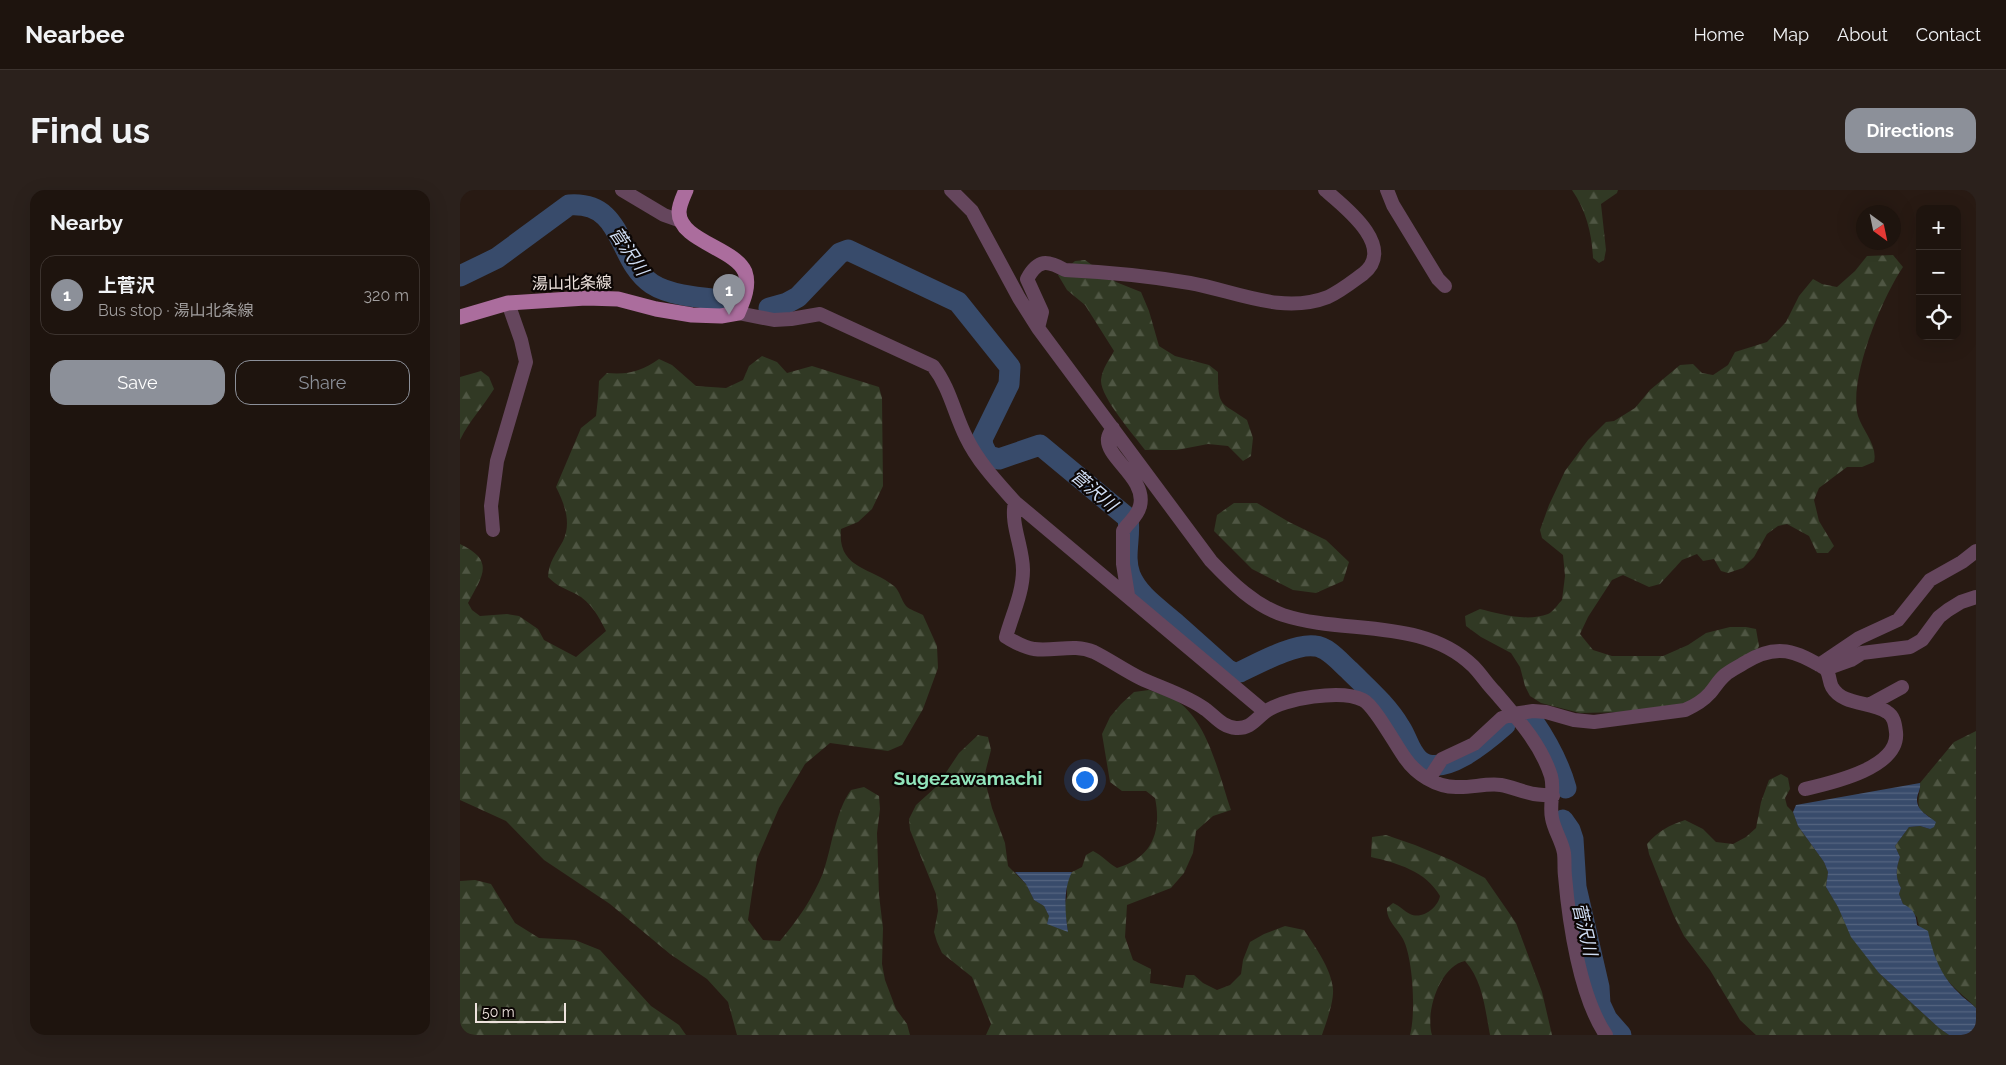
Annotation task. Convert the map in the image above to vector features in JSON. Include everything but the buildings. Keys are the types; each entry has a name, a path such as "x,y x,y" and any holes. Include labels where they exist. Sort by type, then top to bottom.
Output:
{"main road":[{"path":"686,190 679,212 681,221 690,232 735,261 745,272 746,292 738,313"},
{"name":"湯山北条線","path":"460,317 508,303 602,299 618,300 692,315 720,316 738,313"}],"street":[{"path":"622,190 664,215 681,221"},
{"path":"951,190 972,211 1018,298 1038,328 1211,561 1248,596 1282,614 1302,619 1413,634 1441,644 1472,666 1513,714 1532,739 1551,778 1553,796 1552,817 1562,842 1567,893 1582,981 1597,1021 1606,1035"},
{"path":"1038,328 1042,312 1027,279 1039,263 1052,263 1065,270 1192,284 1265,302 1307,302 1327,297 1345,288 1369,269 1375,256 1372,244 1362,223 1325,190"},
{"path":"1387,190 1393,205 1438,279 1445,286"},
{"path":"493,530 491,506 497,461 526,362 521,340 508,303"},
{"path":"738,313 774,320 791,320 820,314 933,366 942,377 966,436 989,473 1015,502 1265,712"},
{"path":"1113,428 1108,437 1108,445 1137,485 1141,496 1140,508 1122,531 1122,564 1128,595"},
{"path":"1015,502 1012,512 1023,570 1022,583 1006,637 1033,649 1052,650 1072,647 1092,651 1140,678 1204,708 1223,725 1236,728 1247,727 1255,723 1265,712 1277,706 1311,696 1348,696 1364,700 1372,708 1415,771 1435,770 1474,744 1502,718 1513,714 1533,711 1546,712 1574,720 1594,722 1685,710 1698,704 1724,676 1760,654 1786,650 1823,667 1832,687 1847,700 1869,705 1887,712 1893,718 1897,738 1886,757 1858,773 1838,781 1805,789"},
{"path":"1823,667 1859,638 1898,620 1930,580 1962,562 1976,551"},
{"path":"1823,667 1851,660 1862,653 1910,647 1922,640 1939,617 1948,610 1961,602 1976,597"},
{"path":"1869,705 1902,687"},
{"path":"1435,770 1439,784 1456,787 1480,784 1502,785 1534,794 1553,796"}],"green space":[{"path":"1572,190 1618,190 1617,193 1601,204 1606,250 1604,260 1599,263 1593,258 1587,222"},
{"path":"1893,255 1903,267 1886,298 1869,339 1862,361 1856,400 1860,422 1874,450 1874,462 1862,467 1847,467 1819,488 1814,500 1819,521 1834,546 1828,553 1817,553 1809,536 1787,524 1778,526 1767,534 1754,557 1743,568 1728,573 1721,571 1714,559 1703,561 1697,554 1682,560 1660,584 1649,587 1623,575 1612,580 1588,617 1580,634 1593,650 1612,656 1663,656 1688,645 1706,633 1730,627 1746,627 1756,629 1759,646 1755,654 1700,697 1679,706 1624,712 1580,713 1541,703 1530,696 1520,667 1511,653 1481,637 1466,626 1465,616 1480,609 1514,616 1540,616 1550,613 1562,600 1565,576 1563,555 1542,538 1540,530 1565,471 1588,440 1606,422 1614,421 1635,408 1650,390 1680,365 1693,364 1702,373 1713,375 1728,365 1735,352 1767,342 1786,322 1799,296 1813,279 1822,284 1837,287 1855,271 1867,256"},
{"path":"1085,260 1116,282 1141,292 1149,311 1159,346 1175,356 1209,365 1218,372 1219,392 1222,402 1247,420 1253,438 1251,456 1243,461 1228,446 1208,444 1177,450 1145,450 1112,406 1102,387 1103,372 1114,351 1085,305 1067,290 1058,275 1075,261"},
{"path":"762,356 777,362 787,373 812,366 879,387 882,398 883,486 872,509 858,522 841,529 841,542 844,552 850,560 894,586 906,606 923,615 937,646 938,668 923,709 902,745 888,751 830,743 805,764 779,808 757,859 748,920 763,940 780,941 804,909 819,882 826,863 837,819 851,790 864,787 879,796 880,809 877,833 879,895 883,928 882,964 885,980 896,1009 907,1024 910,1035 737,1035 728,1002 707,979 670,954 610,904 544,860 506,821 460,800 460,544 471,550 482,563 481,577 468,603 472,610 480,616 507,614 519,616 538,629 544,640 576,657 606,631 586,601 548,577 551,562 563,541 567,527 566,513 556,487 581,428 596,416 599,381 607,373 634,371 647,367 659,359 672,365 696,386 726,388 743,380 749,366"},
{"path":"481,371 489,377 494,389 460,440 460,377"},
{"path":"1234,503 1257,503 1289,522 1326,540 1349,562 1343,581 1316,593 1293,590 1252,569 1214,531 1217,515"},
{"path":"1149,690 1174,699 1186,708 1196,720 1211,749 1231,810 1213,816 1196,831 1193,853 1184,873 1171,888 1127,905 1125,937 1133,960 1151,969 1150,983 1183,988 1186,975 1194,975 1203,983 1217,990 1230,985 1241,974 1243,960 1250,942 1285,926 1304,930 1326,966 1332,981 1333,994 1331,1006 1322,1035 986,1035 991,1024 972,977 942,953 934,932 938,911 936,894 910,830 909,819 916,805 937,786 959,753 978,735 988,737 991,750 984,777 992,808 1005,843 1008,866 1026,884 1034,900 1044,906 1049,916 1068,931 1064,906 1067,897 1067,881 1072,872 1082,867 1086,855 1093,851 1117,868 1139,858 1152,842 1157,822 1155,798 1146,791 1122,791 1110,782 1102,734 1110,717 1121,704 1134,692"},
{"path":"1976,731 1976,1008 1954,988 1943,974 1920,928 1917,917 1903,904 1899,894 1901,888 1897,873 1900,857 1895,846 1909,827 1920,826 1930,829 1931,818 1920,810 1919,806 1920,783 1954,742"},
{"path":"1781,774 1788,778 1790,789 1785,798 1787,806 1793,812 1798,826 1824,862 1828,872 1826,887 1879,973 1949,1035 1756,1035 1740,1020 1710,970 1684,936 1673,914 1649,854 1647,844 1664,829 1685,820 1703,829 1716,842 1733,844 1746,837 1756,828 1761,802 1769,780"},
{"path":"1386,835 1451,860 1485,878 1516,923 1542,992 1552,1035 1490,1035 1480,986 1465,961 1448,971 1436,991 1430,1025 1432,1035 1410,1035 1413,1000 1409,959 1403,939 1390,920 1387,908 1393,903 1410,914 1425,914 1433,908 1440,896 1434,887 1419,874 1401,865 1371,857 1372,837"},
{"path":"475,880 491,884 515,923 539,938 575,940 600,950 651,1006 679,1025 686,1035 460,1035 460,881"}],"water":[{"path":"1920,783 1917,798 1919,807 1936,822 1934,827 1930,829 1920,826 1909,827 1895,846 1900,857 1897,873 1901,888 1899,894 1903,904 1916,917 1917,925 1928,931 1935,956 1946,979 1976,1008 1976,1035 1949,1035 1879,973 1851,937 1838,907 1826,887 1828,872 1824,862 1798,826 1793,812 1796,805"},
{"path":"1015,872 1072,872 1066,893 1068,932 1047,924 1049,916 1044,906 1034,900 1026,884"}],"waterway":[{"name":"菅沢川","path":"460,276 497,258 569,205 587,206 601,212 610,222 640,274 652,284 670,292 731,301"},
{"name":"菅沢川","path":"769,308 787,303 798,297 840,253 848,250 958,302 1010,367 1009,384 982,439 988,456 999,459 1040,445 1128,518 1127,561 1130,575 1138,589 1149,601 1228,670 1234,673 1240,672 1277,654 1307,646 1325,649 1338,659 1383,704 1395,719 1405,735 1410,748 1419,760 1429,765 1452,762 1464,756 1488,740 1505,725"},
{"name":"菅沢川","path":"1533,721 1553,753 1566,788"},
{"name":"菅沢川","path":"1563,820 1570,830 1573,839 1576,887 1599,987 1600,1004 1607,1019 1621,1035"}],"place":[{"name":"上菅沢","path":"729,315"}],"district":[{"name":"Sugezawamachi","path":"968,778"}]}
